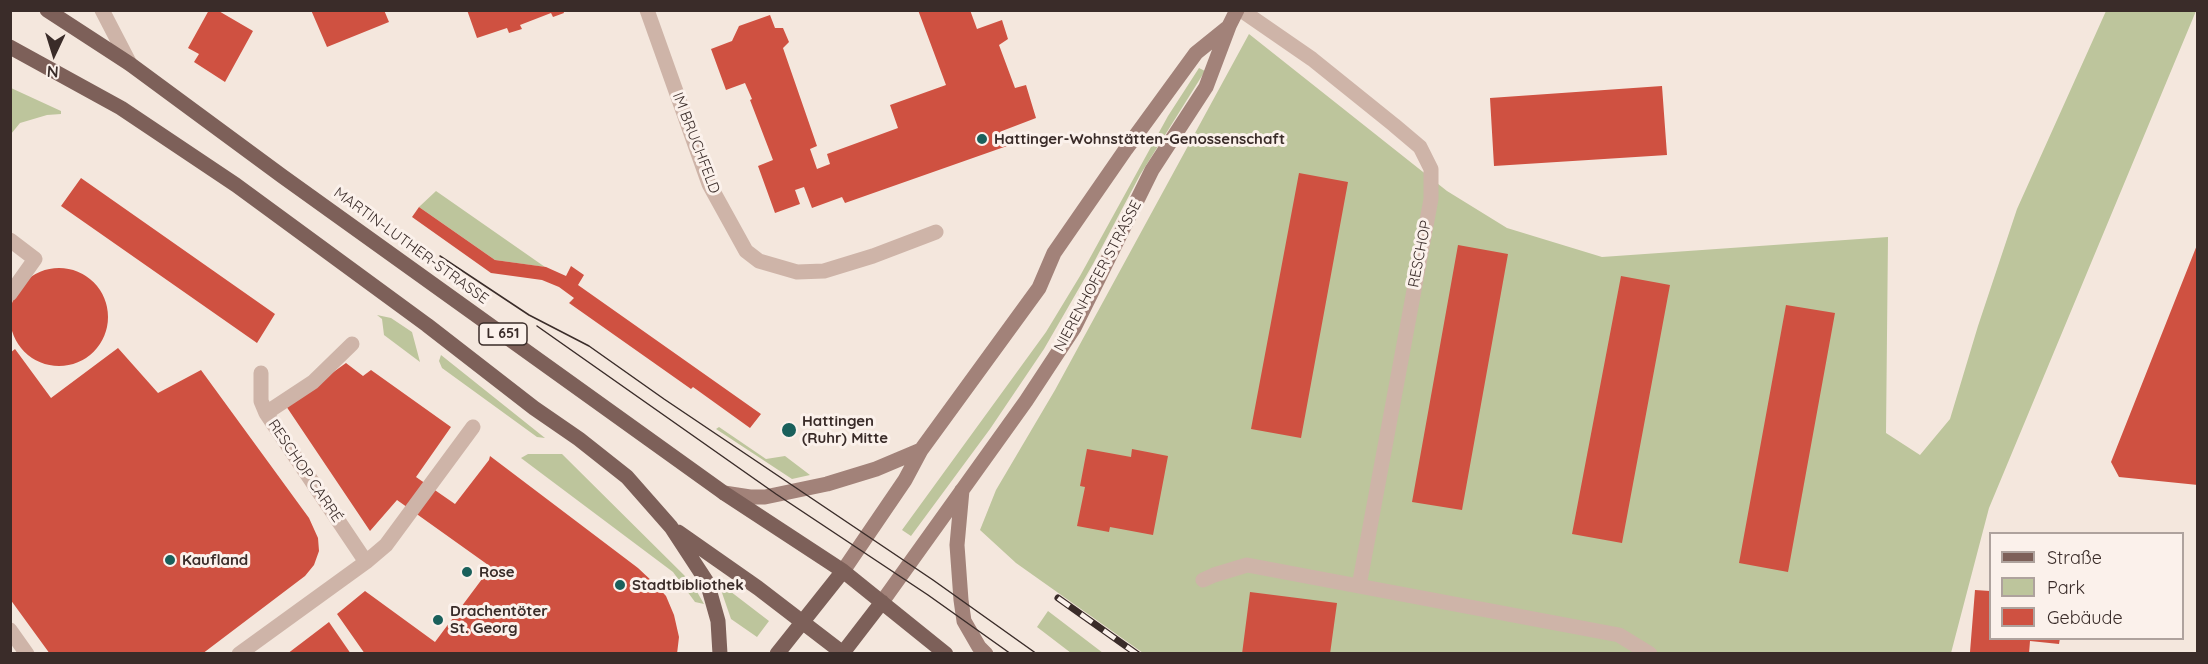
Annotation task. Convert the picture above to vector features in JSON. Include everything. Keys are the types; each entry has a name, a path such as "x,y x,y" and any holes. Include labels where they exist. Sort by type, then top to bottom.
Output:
{"main road":[{"name":"MARTIN-LUTHER-STRASSE","path":"47,10 130,64 282,176 724,493 843,571 945,654"},
{"name":"NIERENHOFER STRASSE","path":"882,602 1026,401 1074,328 1152,170 1206,87 1229,26 1239,10"},
{"name":"NIERENHOFER STRASSE","path":"843,571 905,480 921,450 1038,288 1054,252 1126,149 1196,53 1229,26"},
{"name":"L 651","path":"10,47 121,108 236,185 427,325 627,477 670,526 707,582 718,621 720,654"},
{"name":"L 651","path":"724,493 750,497 765,496 827,484 876,469 921,450"},
{"path":"962,490 957,545 960,600 964,621 978,647 986,654"},
{"name":"L 651","path":"670,526 843,653"},
{"path":"777,654 843,571"},
{"path":"843,653 882,602"}],"street":[{"path":"102,10 130,64"},
{"name":"IM BRUCHFELD","path":"647,10 710,184 746,251 759,261 797,272 824,271 873,256 936,232"},
{"name":"RESCHOP","path":"1239,10 1321,66 1394,125 1420,147 1431,169 1431,199 1359,586"},
{"path":"10,240 35,259 10,294"},
{"name":"RESCHOP CARRÉ","path":"352,344 314,382 266,413 366,562"},
{"path":"261,373 261,401 266,413"},
{"path":"240,654 386,545 473,427"},
{"path":"1203,580 1214,574 1247,565 1619,635 1650,654"},
{"path":"10,630 27,654"}],"green space":[{"path":"2106,11 2196,11 1989,508 1951,653 1143,653 1016,563 980,530 996,490 1055,390 1249,34 1447,191 1507,228 1602,257 1888,237 1886,433 1920,455 1950,419 2017,209"},
{"path":"1199,68 1205,71 1140,175 1093,264 1044,349 990,429 911,536 902,530 1046,332 1080,276 1168,116"},
{"path":"11,88 61,111 61,114 47,115 20,123 11,134"},
{"path":"436,191 545,267 495,260 419,207"},
{"path":"377,315 391,318 412,332 420,362 384,335 382,319"},
{"path":"441,355 545,438 537,437 442,368 439,361"},
{"path":"719,427 766,459 785,456 810,475 792,479 716,429"},
{"path":"528,454 562,454 692,583 704,604 695,602 673,572 521,458"},
{"path":"722,585 769,621 757,637 731,619 720,587"},
{"path":"1048,611 1103,653 1071,653 1037,627"}],"building":[{"path":"209,10 217,10 253,31 225,82 194,62 199,54 188,48"},
{"path":"311,10 384,10 389,22 327,47"},
{"path":"467,10 563,10 564,13 553,17 551,13 520,25 522,29 509,33 507,28 477,38"},
{"path":"918,10 970,10 977,29 1002,20 1008,39 999,45 1015,88 1026,85 1036,118 1002,131 1007,146 845,203 842,197 812,208 804,187 795,190 800,204 775,213 758,166 773,160 750,100 752,99 745,83 726,90 711,49 732,41 739,26 770,15 775,28 783,28 789,42 783,48 817,146 810,149 817,169 830,164 827,154 898,128 890,105 946,85"},
{"path":"1662,86 1667,155 1494,166 1490,98"},
{"path":"1299,173 1348,182 1301,438 1251,429"},
{"path":"81,178 275,314 257,343 61,206"},
{"path":"419,207 495,260 546,267 566,276 571,266 584,275 578,285 761,414 750,428 569,303 574,298 559,287 542,280 491,273 412,217"},
{"path":"1458,245 1508,254 1462,510 1412,502"},
{"path":"2197,245 2198,485 2119,477 2111,462"},
{"path":"59,268 78,272 93,283 104,298 108,317 104,336 93,351 78,362 59,366 40,362 25,351 14,336 10,317 14,298 25,283 40,272"},
{"path":"1621,276 1670,285 1622,543 1572,534"},
{"path":"1786,305 1835,313 1788,572 1739,563"},
{"path":"118,348 158,393 201,370 309,518 318,538 319,551 314,565 305,576 202,654 50,654 10,599 10,353 15,349 51,398"},
{"path":"346,363 363,376 371,370 451,427 416,477 455,504 490,456 638,568 654,583 666,596 674,615 679,637 677,654 365,654 337,614 365,591 435,642 491,567 397,500 370,531 286,406"},
{"path":"1087,449 1131,457 1132,449 1168,456 1153,535 1110,527 1109,532 1077,526 1085,487 1080,486"},
{"path":"1975,590 1989,591 1989,640 2060,640 2059,644 2030,641 2029,654 1970,652"},
{"path":"1250,592 1337,603 1330,654 1242,654"},
{"path":"329,622 351,654 287,654 312,635"}],"tram line":[{"path":"440,256 529,315 589,346 933,580 1037,654"},
{"path":"537,326 776,494 928,595 1011,654"}],"railway":[{"path":"1058,598 1137,654"}],"place":[{"name":"Hattinger-Wohnstätten-Genossenschaft","path":"982,139"},
{"name":"Hattingen (Ruhr) Mitte","path":"789,430"},
{"name":"Kaufland","path":"170,560"},
{"name":"Rose","path":"467,572"},
{"name":"Stadtbibliothek","path":"620,585"},
{"name":"Drachentöter St. Georg","path":"438,620"}]}
